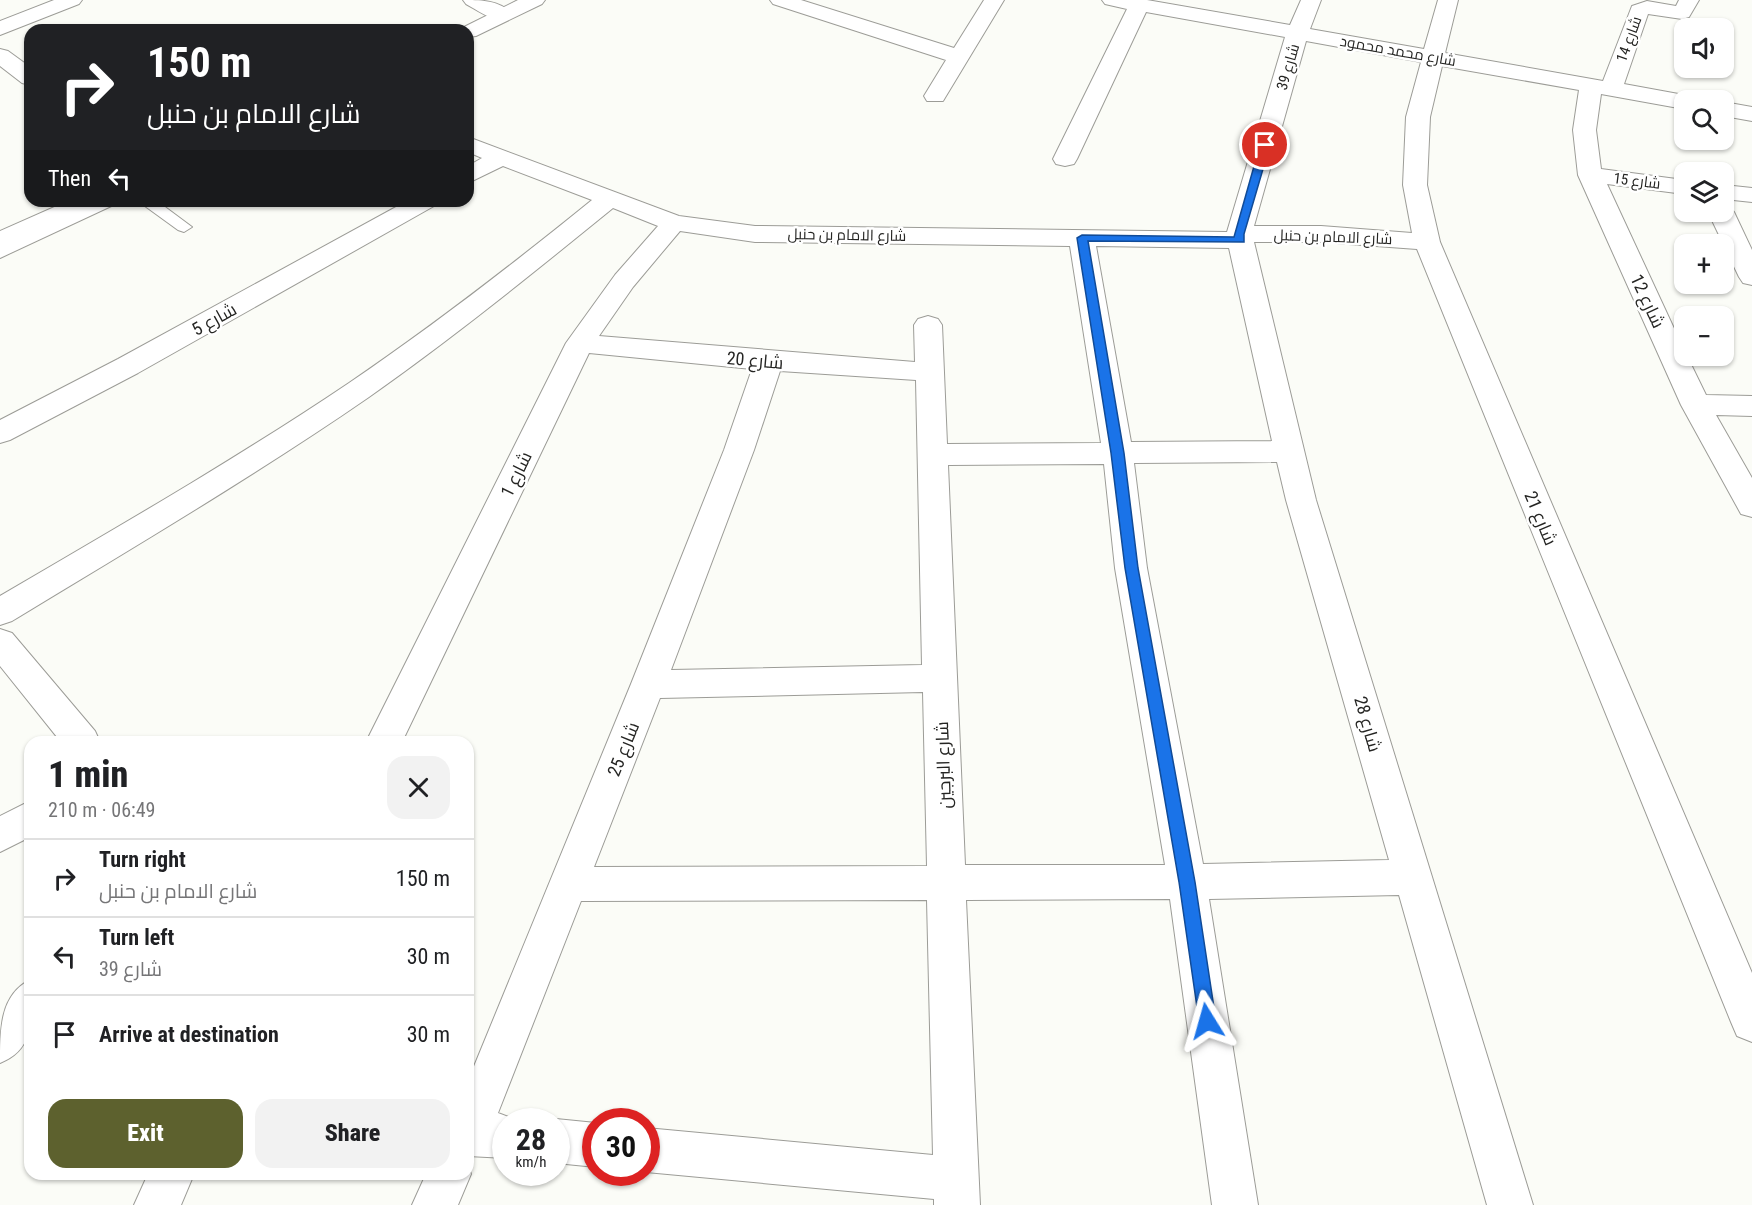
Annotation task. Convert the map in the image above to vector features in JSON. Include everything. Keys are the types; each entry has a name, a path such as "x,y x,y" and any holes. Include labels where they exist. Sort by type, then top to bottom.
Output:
{"street":[{"path":"0,29 72,0"},
{"path":"473,0 502,15"},
{"path":"474,28 535,0"},
{"path":"780,0 959,57"},
{"path":"935,96 994,0"},
{"name":"شارع 39","path":"1240,237 1298,33 1311,0"},
{"name":"شارع 21","path":"1448,0 1418,117 1415,185 1427,242 1752,1022"},
{"name":"شارع 14","path":"1601,87 1639,10 1647,7 1682,13 1689,0"},
{"path":"1065,159 1128,2"},
{"name":"شارع محمد محمود","path":"1128,2 1216,9 1298,33 1674,100"},
{"path":"0,56 24,74"},
{"name":"شارع 12","path":"1601,87 1584,112 1583,142 1590,175 1696,405 1752,506"},
{"path":"1734,111 1752,114"},
{"name":"شارع الامام بن حنبل","path":"474,146 674,223 755,234 1082,238 1320,234 1427,242"},
{"path":"474,173 501,157"},
{"name":"شارع 15","path":"1590,175 1674,186"},
{"path":"1734,193 1752,195"},
{"path":"0,612 189,500 359,390 498,289 609,199"},
{"path":"0,241 76,207"},
{"name":"شارع 5","path":"0,433 179,338 414,207"},
{"path":"1726,222 1752,277"},
{"name":"شارع 1","path":"387,736 580,343 608,300 639,260 674,223"},
{"name":"شارع 28","path":"1240,237 1301,500 1510,1205"},
{"path":"1082,238 1118,453 1131,568 1187,882 1235,1205"},
{"name":"شارع البرجين","path":"928,325 957,1192"},
{"name":"شارع 20","path":"580,343 769,361 930,372"},
{"name":"شارع 25","path":"474,1118 648,684 739,450 769,361"},
{"path":"1696,405 1752,406"},
{"path":"933,455 1290,451"},
{"path":"0,642 77,736"},
{"path":"648,684 940,678"},
{"path":"0,836 24,820"},
{"path":"569,884 1187,882 1413,876"},
{"path":"0,1043 24,1008"},
{"path":"474,1133 492,1135"},
{"path":"660,1151 957,1192"},
{"path":"157,1205 169,1180"},
{"path":"435,1205 446,1180"}],"lane":[{"path":"0,253 101,207"},
{"path":"154,207 184,228"}],"route":[{"path":"1207,1021 1187,882 1131,568 1118,453 1082,238 1240,240 1239,234 1265,145"}]}
